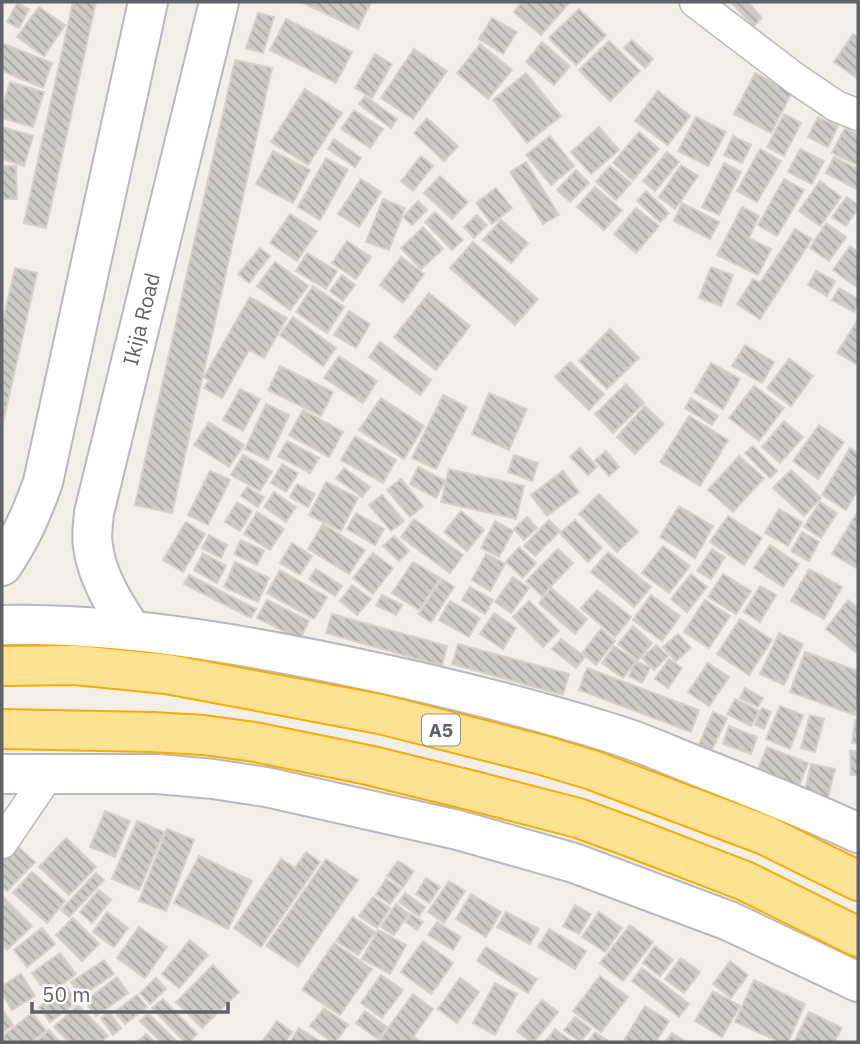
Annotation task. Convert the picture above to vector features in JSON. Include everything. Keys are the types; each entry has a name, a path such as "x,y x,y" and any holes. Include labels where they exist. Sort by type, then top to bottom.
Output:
{"highway":[{"name":"A5","path":"2,666 75,665 167,674 380,714 592,770 765,835 858,881"},
{"name":"A5","path":"2,729 151,732 255,742 368,765 529,804 578,818 745,881 858,937"}],"street":[{"path":"2,566 30,518 43,482 148,2"},
{"name":"Ikija Road","path":"132,631 98,572 92,544 94,513 219,2"},
{"path":"695,2 796,79 836,106 858,115"},
{"path":"2,625 48,624 165,634 291,654 493,699 616,734 810,810 858,833"},
{"path":"2,774 158,774 213,779 279,790 458,830 574,863 729,921 858,982"},
{"path":"2,843 49,774"},
{"path":"810,810 858,800"}],"building":[{"path":"73,2 96,2 46,228 24,223"},
{"path":"301,2 371,2 358,29"},
{"path":"522,2 570,2 541,35 514,12"},
{"path":"731,2 748,2 762,18 753,27"},
{"path":"17,3 29,9 19,28 7,22"},
{"path":"39,7 65,25 44,56 17,37"},
{"path":"579,9 606,35 576,65 549,38"},
{"path":"258,13 274,17 263,53 246,48"},
{"path":"492,18 517,32 503,54 479,39"},
{"path":"286,19 352,52 336,83 270,50"},
{"path":"853,34 858,37 858,79 834,62"},
{"path":"632,40 653,59 645,68 624,48"},
{"path":"609,41 640,71 610,101 579,70"},
{"path":"542,42 570,66 554,85 526,62"},
{"path":"2,43 52,63 43,88 2,71"},
{"path":"480,44 512,70 488,99 457,73"},
{"path":"414,49 447,71 413,119 381,98"},
{"path":"375,54 392,64 372,98 355,88"},
{"path":"235,60 272,68 172,513 135,505"},
{"path":"526,73 561,116 527,143 493,100"},
{"path":"755,73 792,92 771,133 734,114"},
{"path":"10,82 44,92 33,127 2,118 2,108"},
{"path":"305,89 342,113 308,165 271,142"},
{"path":"658,91 690,116 668,145 635,121"},
{"path":"365,96 397,119 391,128 359,104"},
{"path":"354,110 383,129 370,148 341,129"},
{"path":"784,114 801,123 784,156 767,147"},
{"path":"696,117 726,132 708,166 678,151"},
{"path":"818,117 838,126 828,147 808,137"},
{"path":"427,118 458,146 444,161 414,133"},
{"path":"2,127 33,136 24,166 2,159"},
{"path":"599,127 619,150 591,174 571,152"},
{"path":"845,128 858,135 857,165 832,153"},
{"path":"639,132 659,149 633,180 613,163"},
{"path":"550,136 574,166 551,185 526,155"},
{"path":"733,136 751,145 742,163 724,155"},
{"path":"334,139 361,158 355,167 328,149"},
{"path":"760,149 781,161 757,202 737,191"},
{"path":"800,149 824,161 812,184 788,172"},
{"path":"273,151 310,170 293,203 256,184"},
{"path":"667,152 679,162 655,191 643,181"},
{"path":"421,156 433,166 413,191 401,181"},
{"path":"834,157 858,169 858,190 826,173"},
{"path":"326,158 348,170 320,220 298,207"},
{"path":"526,162 559,215 543,224 510,172"},
{"path":"724,163 741,172 719,215 702,207"},
{"path":"681,165 698,176 675,209 659,197"},
{"path":"2,166 16,166 17,199 2,199"},
{"path":"610,166 631,183 616,200 596,182"},
{"path":"576,170 589,183 570,202 557,190"},
{"path":"440,176 468,202 452,219 424,193"},
{"path":"361,179 381,192 359,227 338,214"},
{"path":"784,179 804,190 777,236 758,225"},
{"path":"820,181 841,197 820,226 799,211"},
{"path":"595,187 622,210 604,230 577,207"},
{"path":"496,188 512,208 492,224 476,203"},
{"path":"646,191 669,213 660,222 637,201"},
{"path":"847,197 858,205 858,209 846,226 832,217"},
{"path":"383,199 405,208 389,250 366,242"},
{"path":"418,201 427,210 412,225 403,217"},
{"path":"682,203 719,222 710,239 674,221"},
{"path":"742,207 759,216 749,238 771,249 758,275 717,255"},
{"path":"636,208 659,226 636,253 614,234"},
{"path":"435,212 463,240 452,250 425,222"},
{"path":"290,214 317,231 297,261 270,243"},
{"path":"477,215 487,225 474,238 464,227"},
{"path":"501,220 528,243 511,263 483,240"},
{"path":"826,223 846,237 829,261 810,248"},
{"path":"423,227 443,249 421,269 401,248"},
{"path":"795,229 812,239 760,319 737,304 753,279 760,283"},
{"path":"347,241 371,257 356,279 332,263"},
{"path":"473,242 538,299 515,325 450,268"},
{"path":"850,246 858,252 858,288 833,270"},
{"path":"260,248 270,256 249,283 238,274"},
{"path":"307,253 337,271 326,289 296,271"},
{"path":"401,257 424,274 403,303 380,285"},
{"path":"275,262 308,286 290,310 257,286"},
{"path":"711,267 733,275 721,306 699,298"},
{"path":"15,268 37,273 2,427 2,325"},
{"path":"816,271 835,281 827,296 808,285"},
{"path":"342,275 355,285 343,301 330,291"},
{"path":"313,286 344,307 327,333 296,312"},
{"path":"839,288 858,299 854,312 832,300"},
{"path":"429,293 470,326 436,370 394,337"},
{"path":"250,297 287,318 264,358 249,350 222,398 204,388 209,380 204,377"},
{"path":"349,311 370,324 356,348 334,335"},
{"path":"293,317 336,348 323,366 280,335"},
{"path":"858,322 858,365 837,353"},
{"path":"610,329 639,358 607,389 579,361"},
{"path":"380,342 431,380 420,395 369,357"},
{"path":"745,345 774,362 762,383 732,366"},
{"path":"339,356 377,381 363,403 324,378"},
{"path":"789,359 813,376 791,406 767,388"},
{"path":"570,362 604,394 589,410 555,377"},
{"path":"711,363 740,379 723,409 694,392"},
{"path":"280,366 333,392 321,416 268,390"},
{"path":"626,384 644,403 613,433 595,414"},
{"path":"754,386 784,408 759,441 729,418"},
{"path":"240,389 260,399 243,431 223,420"},
{"path":"489,393 527,409 509,450 472,434"},
{"path":"443,395 467,407 436,469 412,458"},
{"path":"381,398 424,426 404,459 359,430"},
{"path":"691,398 718,416 712,425 685,408"},
{"path":"266,404 289,415 268,460 245,449"},
{"path":"645,406 664,424 635,454 617,437"},
{"path":"303,410 343,432 329,457 289,435"},
{"path":"689,416 728,440 700,486 660,462"},
{"path":"784,421 803,437 780,463 762,447"},
{"path":"209,422 244,445 229,467 194,445"},
{"path":"819,425 844,442 818,479 793,461"},
{"path":"355,436 396,460 383,483 341,460"},
{"path":"287,441 319,458 310,473 278,456"},
{"path":"753,446 777,471 770,478 745,453"},
{"path":"580,448 597,467 588,475 570,457"},
{"path":"850,448 858,453 858,490 846,510 822,495"},
{"path":"606,451 619,467 609,476 595,460"},
{"path":"243,455 272,471 260,491 231,475"},
{"path":"514,455 538,463 532,481 508,472"},
{"path":"739,456 764,478 733,512 708,490"},
{"path":"282,464 298,473 286,492 271,483"},
{"path":"418,467 445,481 436,498 410,484"},
{"path":"344,468 370,487 362,497 336,478"},
{"path":"449,469 524,486 516,519 441,502"},
{"path":"791,470 821,498 804,516 773,488"},
{"path":"210,471 230,480 208,525 188,515"},
{"path":"563,471 579,492 547,516 531,495"},
{"path":"401,479 423,506 410,517 387,490"},
{"path":"326,482 358,498 341,531 309,515"},
{"path":"297,484 315,494 308,507 290,497"},
{"path":"247,487 264,497 258,507 241,496"},
{"path":"274,492 296,507 286,522 264,507"},
{"path":"599,494 638,532 617,552 579,514"},
{"path":"382,495 404,521 391,531 369,505"},
{"path":"237,502 252,511 240,531 225,522"},
{"path":"820,502 837,513 821,538 804,527"},
{"path":"679,506 713,526 695,558 660,537"},
{"path":"779,509 802,522 788,546 765,533"},
{"path":"461,511 484,530 467,551 444,532"},
{"path":"858,511 858,569 832,554"},
{"path":"257,512 284,529 270,550 244,534"},
{"path":"356,513 384,529 375,545 347,529"},
{"path":"728,516 762,538 744,565 710,542"},
{"path":"527,517 537,528 524,540 514,529"},
{"path":"414,519 463,555 450,573 401,537"},
{"path":"549,520 560,531 535,556 524,546"},
{"path":"575,520 602,548 588,562 560,533"},
{"path":"495,521 513,531 499,557 481,548"},
{"path":"186,522 205,534 183,572 163,560"},
{"path":"323,524 365,550 349,574 308,549"},
{"path":"802,532 819,542 809,561 791,551"},
{"path":"209,535 227,545 221,558 202,548"},
{"path":"394,536 409,551 399,561 383,546"},
{"path":"241,540 264,551 257,565 234,554"},
{"path":"292,543 312,556 300,575 280,563"},
{"path":"770,545 799,564 783,587 754,568"},
{"path":"663,546 690,566 669,593 642,573"},
{"path":"519,547 536,563 523,578 506,562"},
{"path":"558,549 573,563 542,596 526,581"},
{"path":"712,549 725,557 711,579 697,571"},
{"path":"608,552 651,587 634,607 591,572"},
{"path":"203,553 226,566 217,583 194,570"},
{"path":"373,553 393,568 373,594 353,578"},
{"path":"486,554 505,564 490,591 472,580"},
{"path":"235,562 269,578 258,602 224,587"},
{"path":"413,562 440,578 419,610 392,593"},
{"path":"316,569 342,586 335,596 309,579"},
{"path":"809,569 842,587 824,619 791,601"},
{"path":"280,570 327,597 314,619 267,593"},
{"path":"691,574 707,587 687,612 671,599"},
{"path":"723,574 751,591 736,614 708,597"},
{"path":"189,575 256,609 251,618 184,584"},
{"path":"513,577 529,588 511,613 495,602"},
{"path":"442,579 454,587 431,622 419,614"},
{"path":"352,585 371,599 357,615 340,601"},
{"path":"760,586 776,595 760,622 744,612"},
{"path":"470,587 493,600 485,614 462,600"},
{"path":"551,588 587,619 575,634 539,603"},
{"path":"597,590 631,617 615,637 581,608"},
{"path":"382,595 402,605 396,615 376,605"},
{"path":"651,595 680,616 662,641 633,620"},
{"path":"267,600 309,621 300,639 257,618"},
{"path":"705,600 730,616 709,648 684,632"},
{"path":"848,600 858,608 858,654 826,629"},
{"path":"450,601 480,618 469,637 439,620"},
{"path":"529,601 559,631 543,647 513,617"},
{"path":"494,613 516,628 503,649 480,634"},
{"path":"332,614 447,646 442,666 326,633"},
{"path":"740,619 772,640 749,675 717,654"},
{"path":"633,626 652,643 638,660 618,644"},
{"path":"601,629 615,641 596,665 582,653"},
{"path":"779,633 803,644 784,685 760,674"},
{"path":"678,634 691,648 676,661 663,647"},
{"path":"561,639 585,657 576,668 552,649"},
{"path":"458,644 569,674 563,695 452,664"},
{"path":"656,645 668,656 654,670 642,658"},
{"path":"614,646 636,661 623,678 602,663"},
{"path":"805,652 858,671 858,705 855,715 790,692"},
{"path":"669,659 682,668 668,688 655,679"},
{"path":"636,661 650,668 642,683 629,676"},
{"path":"708,663 729,677 709,706 688,692"},
{"path":"587,668 699,710 691,732 579,690"},
{"path":"745,688 763,698 758,707 740,698"},
{"path":"735,699 759,711 751,726 727,714"},
{"path":"780,706 803,715 790,749 766,739"},
{"path":"762,708 771,712 764,729 755,725"},
{"path":"713,712 727,718 712,750 699,744"},
{"path":"810,715 824,719 815,752 801,748"},
{"path":"855,720 858,721 858,744 852,743"},
{"path":"729,726 757,737 751,754 723,744"},
{"path":"767,747 808,763 797,791 756,774"},
{"path":"850,751 858,751 858,775 851,775"},
{"path":"811,764 835,769 827,801 804,795"},
{"path":"105,811 130,821 115,857 90,847"},
{"path":"137,821 164,832 139,890 112,879"},
{"path":"167,829 194,840 166,911 139,901"},
{"path":"66,838 96,867 69,895 39,867"},
{"path":"16,845 35,862 7,891 2,886 2,860"},
{"path":"306,852 320,862 261,947 234,928 281,859 295,868"},
{"path":"199,856 252,881 228,929 174,903"},
{"path":"326,859 358,880 298,967 266,946"},
{"path":"398,861 414,871 403,887 387,876"},
{"path":"32,872 65,901 47,923 13,893"},
{"path":"96,873 104,880 69,917 61,910"},
{"path":"426,878 440,887 429,903 416,894"},
{"path":"386,879 401,889 390,904 376,895"},
{"path":"449,881 465,891 444,923 428,912"},
{"path":"99,890 111,900 92,923 80,912"},
{"path":"405,893 425,907 419,916 399,902"},
{"path":"471,894 501,912 486,937 456,919"},
{"path":"2,896 32,926 7,950 2,945"},
{"path":"373,897 390,908 377,928 359,916"},
{"path":"396,904 409,914 394,935 381,927"},
{"path":"575,905 591,914 579,934 563,926"},
{"path":"107,912 128,928 114,947 93,932"},
{"path":"506,912 539,929 530,944 497,927"},
{"path":"599,912 622,928 605,952 582,937"},
{"path":"411,914 423,922 417,930 406,922"},
{"path":"353,917 375,932 358,955 336,941"},
{"path":"73,918 99,944 82,961 56,935"},
{"path":"437,922 461,937 453,950 428,935"},
{"path":"630,925 653,942 623,981 600,963"},
{"path":"139,927 167,947 145,978 117,958"},
{"path":"42,928 55,944 27,967 14,950"},
{"path":"549,929 586,951 575,969 538,947"},
{"path":"378,930 406,945 390,974 362,959"},
{"path":"190,940 208,955 179,988 162,974"},
{"path":"423,941 453,963 431,994 401,972"},
{"path":"334,943 372,969 340,1015 302,990"},
{"path":"655,946 673,960 660,976 643,963"},
{"path":"486,947 537,979 528,993 477,961"},
{"path":"60,953 76,974 48,995 32,973"},
{"path":"681,958 700,972 684,993 665,979"},
{"path":"104,960 114,974 81,996 71,982"},
{"path":"730,961 748,975 731,998 713,984"},
{"path":"213,965 239,992 202,1028 176,1002"},
{"path":"642,968 689,1004 679,1017 632,981"},
{"path":"21,974 35,996 12,1010 2,993 2,986"},
{"path":"381,975 403,990 382,1018 361,1003"},
{"path":"600,976 628,997 601,1032 573,1011"},
{"path":"117,977 128,993 96,1016 85,1001"},
{"path":"156,978 166,989 150,1004 140,993"},
{"path":"460,978 479,992 457,1023 438,1009"},
{"path":"754,980 805,1004 788,1042 780,1042 735,1022"},
{"path":"495,983 517,994 495,1035 473,1023"},
{"path":"66,987 77,1002 50,1022 39,1007"},
{"path":"713,991 740,1006 722,1037 695,1021"},
{"path":"413,994 433,1009 413,1037 421,1042 378,1042"},
{"path":"137,995 147,1007 125,1024 115,1012"},
{"path":"163,999 197,1034 189,1042 185,1042 152,1008"},
{"path":"542,1000 558,1012 534,1042 531,1042 517,1031"},
{"path":"78,1005 108,1036 101,1042 69,1042 54,1027"},
{"path":"645,1006 669,1021 656,1042 623,1042"},
{"path":"324,1008 348,1025 335,1042 310,1026"},
{"path":"2,1009 13,1025 2,1033"},
{"path":"365,1011 387,1027 378,1039 356,1023"},
{"path":"109,1012 121,1028 113,1035 101,1018"},
{"path":"809,1012 842,1028 834,1042 794,1042"},
{"path":"32,1013 46,1031 31,1042 2,1042 2,1037"},
{"path":"148,1013 177,1042 161,1042 140,1021"},
{"path":"575,1017 591,1029 580,1042 564,1030"},
{"path":"277,1021 292,1032 285,1042 262,1042"},
{"path":"299,1028 321,1042 290,1042"},
{"path":"555,1029 573,1042 545,1042"},
{"path":"49,1030 59,1042 36,1042"},
{"path":"595,1032 610,1042 588,1042"},
{"path":"672,1033 686,1042 665,1042"},
{"path":"146,1034 155,1042 137,1042"}]}
